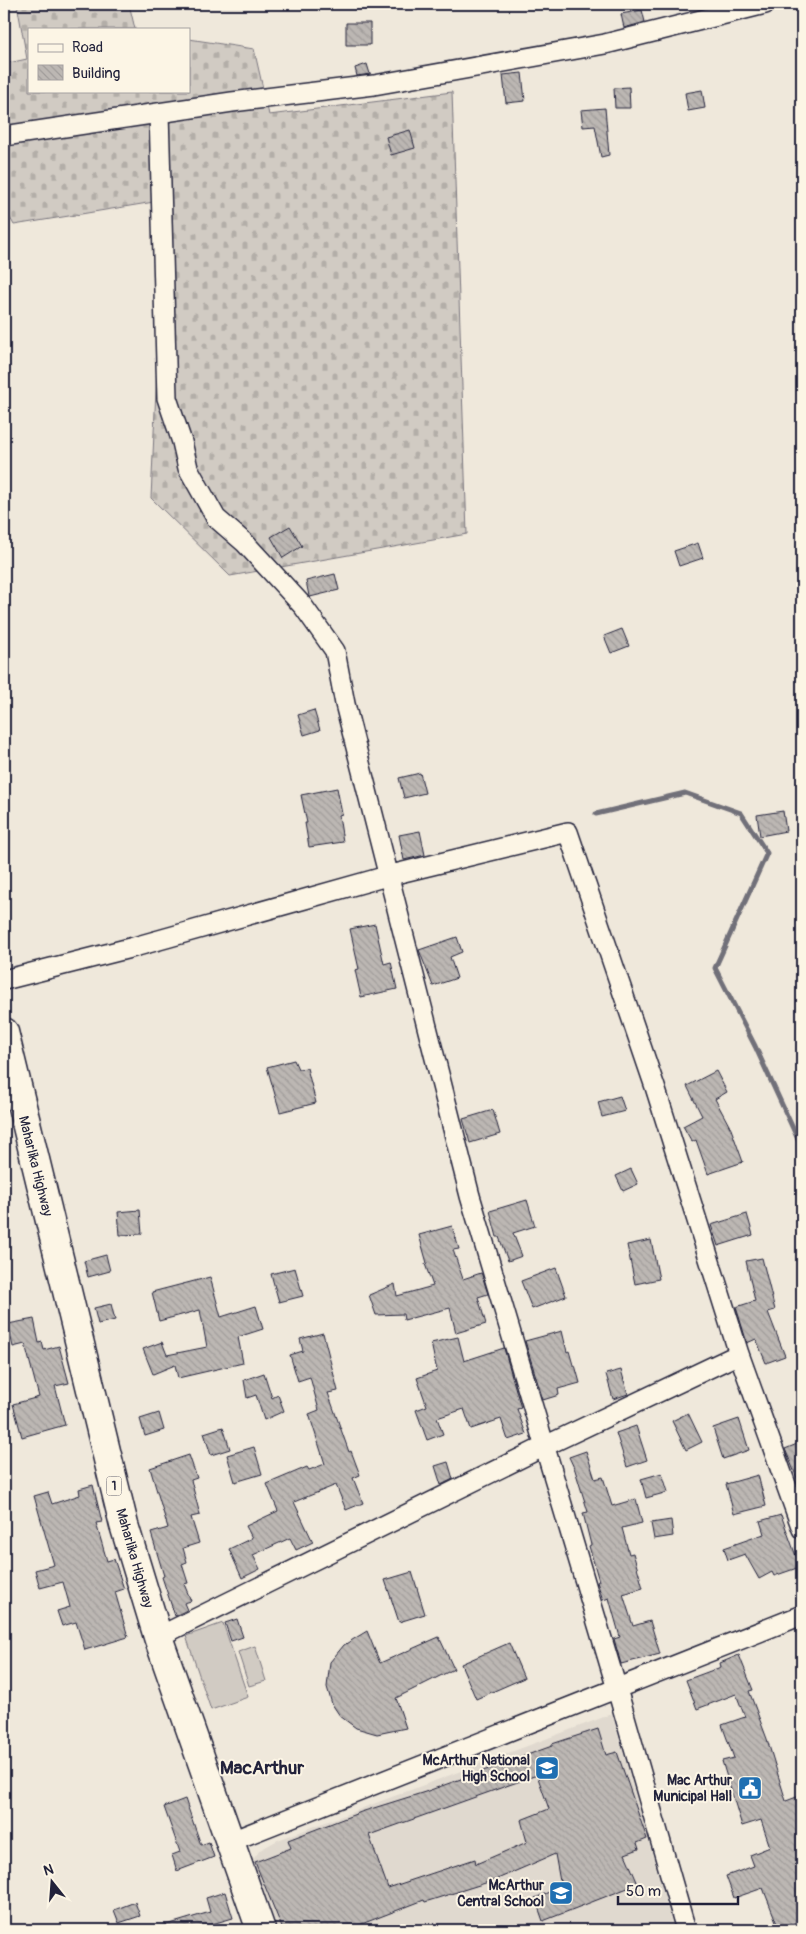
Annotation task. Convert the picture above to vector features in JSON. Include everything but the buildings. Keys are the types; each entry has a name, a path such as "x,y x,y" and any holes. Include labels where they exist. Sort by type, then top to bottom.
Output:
{"highway":[{"name":"Maharlika Highway","path":"4,1032 124,1525 158,1637 261,1930"}],"street":[{"path":"4,136 159,113 374,86 605,44 765,4"},
{"path":"159,113 167,398 182,442 188,468 216,518 245,543 303,606 335,651 345,704 387,876 470,1196 686,1930"},
{"path":"4,980 134,947 387,876 568,832 655,1087 739,1354 802,1529"},
{"path":"158,1637 544,1446 739,1354"},
{"path":"229,1842 802,1615"}],"shaded area":[{"name":"McArthur National High School","path":"612,1714 674,1930 276,1930 250,1864 260,1850 278,1840"}],"green space":[{"path":"17,4 129,4 135,28 28,28 28,92 190,92 190,39 254,49 269,115 452,92 467,534 230,576 151,498 159,324 154,202 14,225 4,207 4,64 27,59"},
{"path":"223,1623 248,1697 211,1710 186,1636"},
{"path":"255,1646 266,1681 249,1686 238,1652"}],"waterway":[{"path":"596,814 685,793 741,813 767,853 715,968 755,1046 802,1148"}],"place":[{"name":"McArthur National High School","path":"547,1768"},
{"name":"Mac Arthur Municipal Hall","path":"750,1788"},
{"name":"McArthur Central School","path":"561,1893"}],"district":[{"name":"MacArthur","path":"262,1767"}]}
